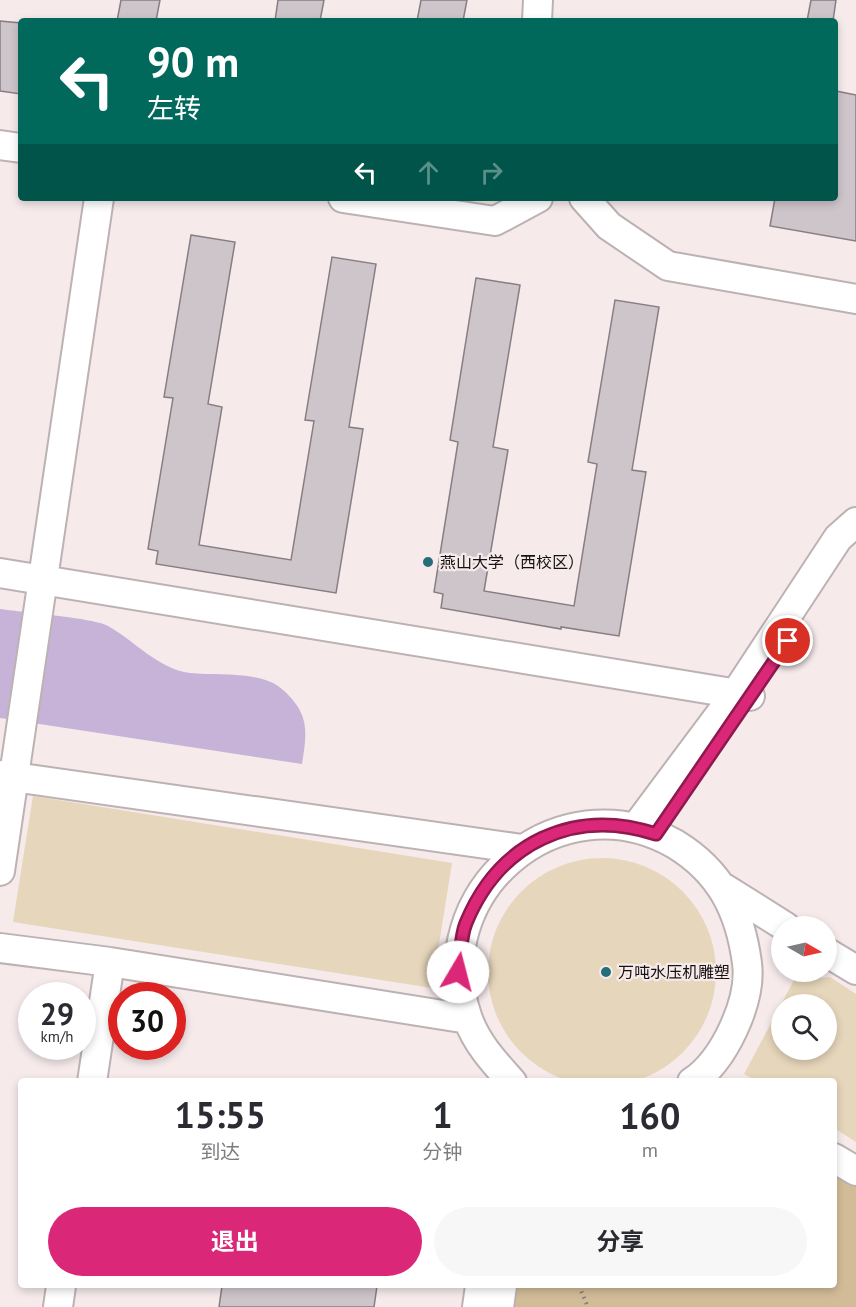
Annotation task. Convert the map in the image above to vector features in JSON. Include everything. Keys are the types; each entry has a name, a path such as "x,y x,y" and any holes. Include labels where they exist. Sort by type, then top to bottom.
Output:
{"street":[{"path":"537,18 538,0"},
{"path":"0,145 18,148"},
{"path":"0,870 7,776 43,580 99,201"},
{"path":"363,201 495,221 532,201"},
{"path":"588,201 609,226 668,266 856,299"},
{"path":"743,694 838,538 856,522"},
{"path":"646,830 743,694 856,546"},
{"path":"0,573 743,694"},
{"path":"7,776 522,849"},
{"path":"508,1078 486,1053 468,1019 458,972 465,925 487,882 522,849 557,831 597,824 646,830 694,856 724,888 771,918"},
{"path":"701,1078 725,1046 742,1008 747,967 746,956 741,926 724,888"},
{"path":"0,948 468,1019"},
{"path":"837,959 856,970"},
{"path":"93,1078 110,963"},
{"path":"837,1160 856,1171"},
{"path":"58,1307 61,1288"},
{"path":"477,1307 480,1288"},
{"path":"499,1307 502,1288"}],"path":[{"path":"580,1288 588,1307"}],"shaded area":[{"path":"0,609 100,623 118,632 157,660 178,670 190,673 239,675 263,679 274,684 292,699 302,716 305,742 302,764 0,718"},
{"path":"33,796 452,863 432,988 13,922"},
{"path":"602,858 635,863 656,872 674,884 690,900 702,918 711,939 715,961 715,983 711,1005 697,1035 674,1060 642,1078 562,1078 539,1067 514,1044 502,1026 493,1005 488,972 493,939 502,918 514,900 530,884 548,872 569,863"},
{"path":"793,982 837,982 856,994 856,1142 837,1130 837,1078 751,1078 744,1074 771,1023 771,1060 837,1060 837,994 787,994"},
{"path":"837,1160 856,1171 856,1307 499,1307 502,1288 837,1288"}],"building":[{"path":"121,0 160,0 157,18 118,18"},
{"path":"278,0 324,0 321,18 275,18"},
{"path":"421,0 467,0 464,18 418,18"},
{"path":"811,0 836,0 833,18 808,18"},
{"path":"0,21 18,23 18,94 0,91"},
{"path":"838,91 856,95 856,241 770,226 774,201 838,201"},
{"path":"191,235 235,242 208,404 222,407 199,545 291,560 314,421 305,420 332,257 376,264 349,427 363,429 336,593 156,564 158,551 148,549 173,398 164,397"},
{"path":"476,278 520,285 493,447 508,450 484,591 574,606 597,464 588,462 615,300 659,307 632,470 646,472 619,636 561,627 561,629 441,608 443,594 434,592 458,442 450,440"},
{"path":"222,1288 377,1288 374,1307 219,1307"}],"place":[{"name":"燕山大学（西校区）","path":"428,562"},
{"name":"万吨水压机雕塑","path":"606,972"}],"route":[{"path":"458,972 465,925 487,882 522,849 557,831 597,824 636,827 656,834 788,641"}]}
